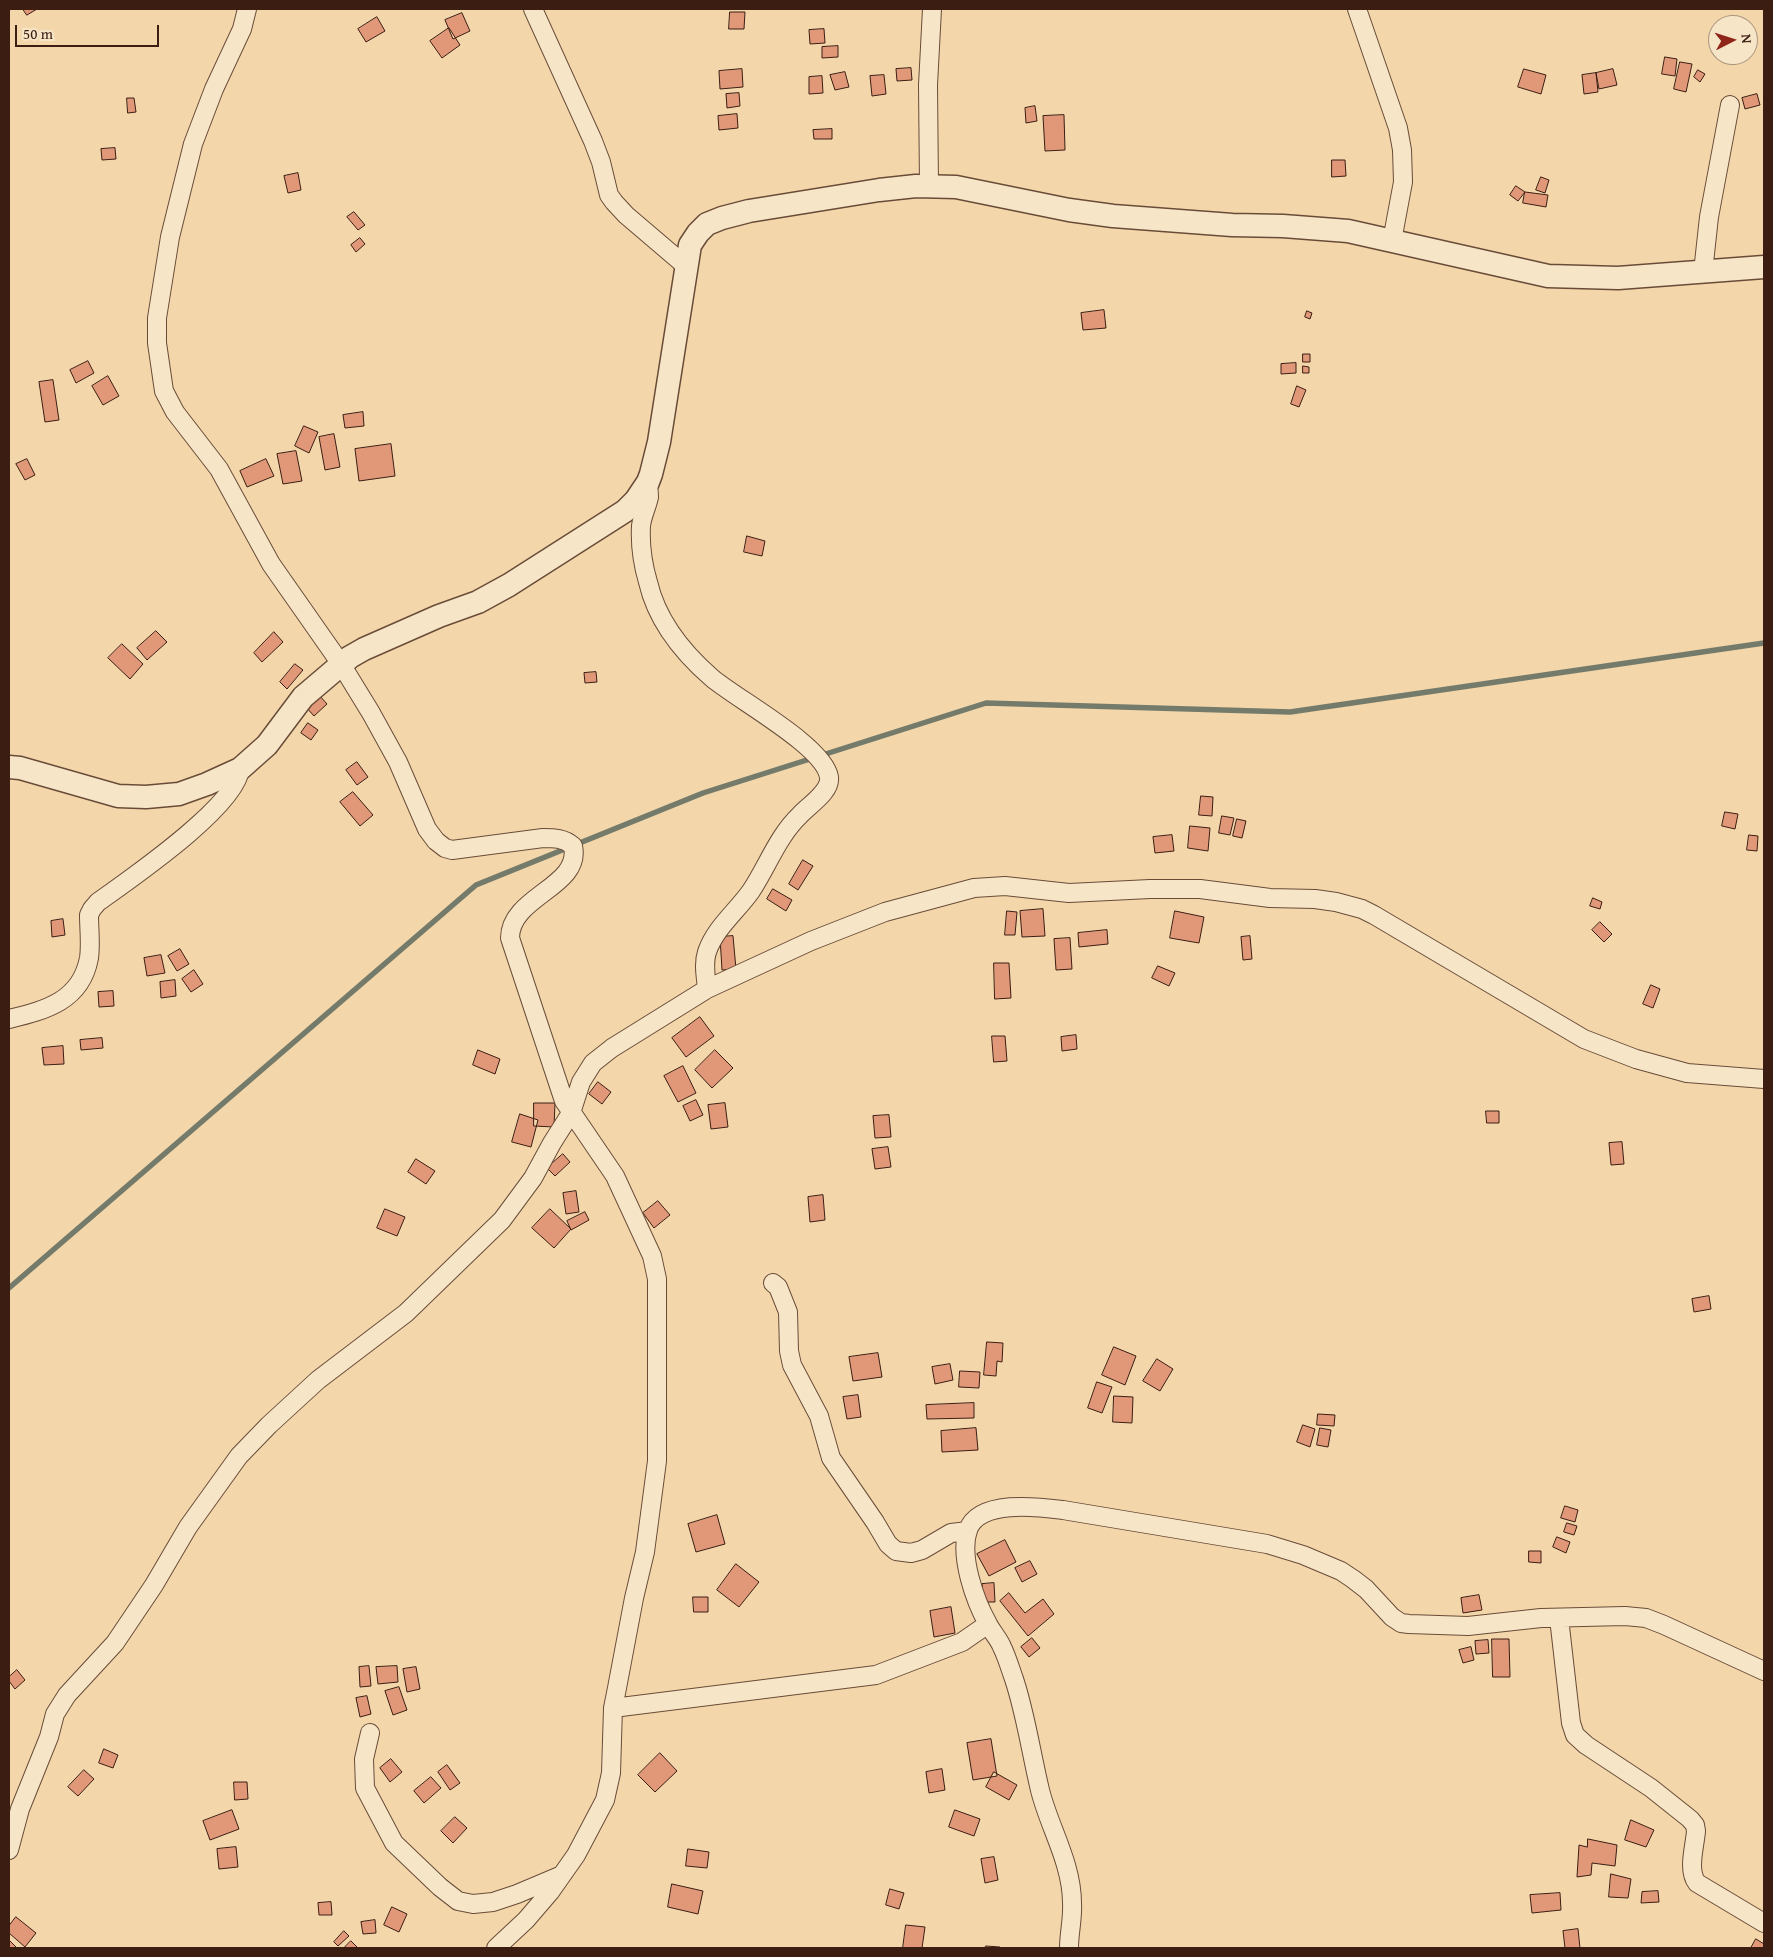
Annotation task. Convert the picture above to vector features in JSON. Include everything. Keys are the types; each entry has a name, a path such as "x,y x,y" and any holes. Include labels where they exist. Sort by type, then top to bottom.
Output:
{"street":[{"path":"247,9 242,28 214,89 193,144 170,237 157,318 157,343 164,391 175,412 219,469 271,564 341,664 398,762 427,829 436,841 444,848 458,849 505,842 557,838 565,840 573,846 572,861 562,877 520,911 512,923 510,938 557,1084 571,1113 615,1176 652,1256 657,1279 657,1461 645,1552 626,1638 614,1708 611,1773 605,1800 576,1855 562,1875 526,1920 496,1948"},
{"path":"533,9 590,134 601,162 609,195 626,215 687,267"},
{"path":"929,186 928,86 932,9"},
{"path":"1357,9 1398,128 1402,150 1403,182 1392,241"},
{"path":"1703,272 1709,217 1730,105"},
{"path":"9,767 20,768 118,796 146,797 179,794 240,769 267,745 303,697 341,664 364,649 439,616 478,602 510,585 624,511 636,500 648,482 659,442 690,246 698,233 707,224 722,218 749,211 879,190 929,186 956,187 1069,210 1104,214 1232,225 1283,226 1348,231 1548,276 1618,278 1764,267"},
{"path":"648,482 649,496 642,521 641,539 650,590 659,614 669,632 712,678 808,747 823,764 829,780 824,791 788,828 754,887 721,928 711,944 705,962 707,989"},
{"path":"9,1019 46,1009 58,1003 76,989 89,957 89,915 92,909 98,902 153,863 215,808 238,781 240,769"},
{"path":"9,1850 20,1808 56,1714 67,1696 115,1643 188,1527 239,1456 269,1425 318,1380 406,1313 502,1220 533,1178 571,1113 581,1082 593,1063 612,1048 707,989 811,941 885,912 974,888 1005,886 1069,893 1150,889 1200,889 1270,898 1314,899 1352,906 1395,927 1584,1039 1636,1059 1688,1073 1764,1079"},
{"path":"773,1283 778,1288 788,1312 789,1351 792,1365 819,1416 831,1458 880,1529 888,1544 896,1551 911,1554 922,1550 951,1533 968,1530"},
{"path":"1068,1948 1072,1903 1068,1876 1040,1792 1025,1719 1014,1678 1002,1646 988,1624 976,1599 970,1576 966,1552 968,1530 977,1518 986,1514 1012,1506 1063,1510 1267,1544 1303,1554 1341,1571 1366,1588 1392,1617 1401,1623 1427,1626 1468,1626 1559,1618 1625,1616 1646,1618 1664,1624 1764,1671"},
{"path":"1559,1618 1572,1729 1575,1735 1586,1745 1652,1788 1690,1818 1695,1825 1696,1831 1692,1866 1694,1879 1697,1883 1764,1923"},
{"path":"614,1708 876,1675 962,1642 988,1624"},
{"path":"370,1732 364,1759 365,1788 394,1843 440,1887 458,1901 473,1904 493,1902 562,1875"}],"building":[{"path":"23,9 37,9 27,15"},
{"path":"730,12 745,12 744,29 729,29"},
{"path":"462,13 470,31 453,39 445,20"},
{"path":"377,17 385,31 366,42 358,29"},
{"path":"449,28 460,45 442,58 430,41"},
{"path":"824,29 825,43 810,44 809,30"},
{"path":"838,46 838,57 822,58 822,47"},
{"path":"1665,57 1677,59 1675,76 1662,74"},
{"path":"1680,62 1692,64 1686,92 1674,89"},
{"path":"911,68 912,80 897,81 896,69"},
{"path":"742,69 743,87 720,89 719,71"},
{"path":"1524,69 1546,75 1541,94 1518,87"},
{"path":"1613,69 1617,85 1599,89 1596,73"},
{"path":"1698,70 1705,74 1700,82 1694,77"},
{"path":"845,72 849,87 835,90 830,75"},
{"path":"1596,73 1598,92 1584,94 1582,75"},
{"path":"884,75 886,94 872,96 870,76"},
{"path":"822,76 823,93 809,94 809,77"},
{"path":"739,93 740,106 727,108 726,94"},
{"path":"1757,94 1760,105 1745,109 1742,98"},
{"path":"127,98 134,98 136,112 128,113"},
{"path":"1035,106 1037,121 1026,123 1025,108"},
{"path":"737,114 738,128 719,130 718,116"},
{"path":"1064,115 1065,150 1045,151 1043,116"},
{"path":"832,129 832,139 814,139 813,130"},
{"path":"115,148 116,159 102,160 101,149"},
{"path":"1332,160 1345,160 1346,176 1332,177"},
{"path":"298,173 301,190 288,193 284,176"},
{"path":"1541,177 1549,180 1545,193 1536,190"},
{"path":"1516,186 1525,192 1518,201 1510,195"},
{"path":"1525,192 1548,195 1546,207 1523,203"},
{"path":"354,212 365,225 358,230 347,217"},
{"path":"360,238 365,244 356,252 351,245"},
{"path":"1104,310 1106,328 1083,330 1081,313"},
{"path":"1307,311 1312,313 1310,319 1305,317"},
{"path":"1303,354 1310,354 1310,362 1303,362"},
{"path":"88,361 94,373 76,383 70,370"},
{"path":"1296,363 1296,373 1281,374 1281,364"},
{"path":"1303,366 1309,367 1309,373 1303,373"},
{"path":"108,376 119,396 103,405 92,386"},
{"path":"53,380 59,420 45,422 39,382"},
{"path":"1297,386 1306,390 1299,407 1291,404"},
{"path":"363,412 364,426 345,428 343,415"},
{"path":"304,426 318,432 309,453 295,446"},
{"path":"334,434 340,467 325,470 319,437"},
{"path":"391,444 395,476 359,481 355,449"},
{"path":"296,451 302,481 283,484 277,454"},
{"path":"27,459 35,475 25,480 16,464"},
{"path":"266,459 274,476 247,487 240,471"},
{"path":"747,536 765,541 762,556 744,552"},
{"path":"156,631 167,642 147,660 137,648"},
{"path":"274,632 283,642 262,662 254,653"},
{"path":"122,644 143,664 130,679 108,658"},
{"path":"295,664 303,670 287,689 280,682"},
{"path":"596,672 597,682 585,683 584,673"},
{"path":"319,695 327,704 314,716 306,707"},
{"path":"308,723 318,730 311,740 301,733"},
{"path":"357,762 368,777 357,785 346,770"},
{"path":"353,792 373,815 360,826 340,802"},
{"path":"1201,796 1213,797 1212,816 1199,815"},
{"path":"1725,812 1738,814 1735,829 1722,826"},
{"path":"1222,816 1234,818 1230,835 1219,833"},
{"path":"1237,819 1246,821 1242,838 1233,836"},
{"path":"1190,826 1210,828 1208,851 1188,848"},
{"path":"1172,835 1174,851 1155,853 1153,837"},
{"path":"1749,835 1758,836 1757,851 1747,850"},
{"path":"803,860 813,866 798,890 789,884"},
{"path":"773,889 792,900 786,911 767,899"},
{"path":"1593,898 1602,902 1600,909 1590,906"},
{"path":"1043,909 1045,936 1022,937 1020,911"},
{"path":"1007,911 1017,912 1015,935 1005,935"},
{"path":"1175,911 1204,917 1199,943 1170,938"},
{"path":"63,919 65,935 52,937 51,921"},
{"path":"1600,922 1612,934 1604,942 1592,930"},
{"path":"1107,930 1108,944 1079,947 1078,933"},
{"path":"733,936 736,969 722,970 720,937"},
{"path":"1250,936 1252,959 1243,960 1241,937"},
{"path":"1070,938 1072,969 1056,970 1054,939"},
{"path":"180,949 189,964 177,971 168,956"},
{"path":"161,955 165,973 147,976 144,958"},
{"path":"994,963 1009,963 1011,998 995,999"},
{"path":"1158,966 1175,973 1169,986 1152,978"},
{"path":"194,970 203,984 191,992 182,979"},
{"path":"175,980 176,996 161,998 160,982"},
{"path":"1651,985 1660,989 1653,1008 1643,1004"},
{"path":"113,991 114,1006 99,1007 98,992"},
{"path":"700,1017 714,1036 686,1057 672,1038"},
{"path":"1076,1035 1077,1049 1062,1051 1061,1037"},
{"path":"992,1036 1005,1036 1007,1061 994,1062"},
{"path":"102,1038 103,1048 81,1050 80,1040"},
{"path":"63,1046 64,1064 44,1065 42,1048"},
{"path":"478,1050 500,1059 495,1074 473,1065"},
{"path":"715,1050 733,1068 712,1088 695,1070"},
{"path":"683,1066 696,1093 678,1102 664,1076"},
{"path":"598,1082 611,1092 602,1104 589,1094"},
{"path":"696,1100 703,1115 690,1121 683,1106"},
{"path":"534,1103 555,1103 554,1127 534,1126"},
{"path":"725,1103 728,1127 711,1129 708,1105"},
{"path":"1486,1111 1499,1111 1499,1123 1487,1123"},
{"path":"520,1114 538,1120 531,1147 512,1142"},
{"path":"889,1115 891,1137 875,1138 873,1116"},
{"path":"1622,1142 1624,1164 1611,1165 1609,1143"},
{"path":"888,1147 891,1167 875,1169 872,1149"},
{"path":"563,1154 570,1162 555,1176 547,1168"},
{"path":"416,1159 435,1171 426,1184 408,1172"},
{"path":"576,1191 579,1212 566,1214 563,1193"},
{"path":"823,1195 825,1220 810,1222 808,1197"},
{"path":"658,1201 670,1215 654,1228 643,1213"},
{"path":"385,1209 405,1217 397,1236 377,1228"},
{"path":"550,1209 571,1229 554,1248 532,1228"},
{"path":"585,1212 589,1220 571,1230 567,1221"},
{"path":"1709,1296 1711,1309 1694,1312 1692,1299"},
{"path":"987,1342 1003,1343 1002,1362 997,1361 996,1376 984,1375"},
{"path":"1114,1347 1136,1356 1125,1385 1102,1375"},
{"path":"878,1353 882,1377 853,1381 849,1357"},
{"path":"1157,1359 1173,1369 1160,1391 1143,1381"},
{"path":"950,1364 953,1380 935,1384 932,1367"},
{"path":"960,1371 980,1372 979,1388 959,1387"},
{"path":"1097,1382 1112,1387 1102,1413 1088,1408"},
{"path":"858,1395 861,1417 847,1419 843,1397"},
{"path":"1114,1396 1133,1397 1132,1423 1113,1422"},
{"path":"974,1403 974,1418 927,1419 926,1405"},
{"path":"1318,1414 1335,1415 1334,1426 1317,1425"},
{"path":"1303,1425 1315,1429 1310,1447 1297,1442"},
{"path":"976,1428 978,1450 942,1452 941,1431"},
{"path":"1320,1428 1331,1430 1328,1447 1317,1445"},
{"path":"1565,1506 1578,1510 1575,1522 1561,1518"},
{"path":"717,1515 725,1544 696,1552 688,1524"},
{"path":"1567,1523 1577,1526 1574,1535 1564,1532"},
{"path":"1557,1537 1570,1542 1566,1553 1553,1547"},
{"path":"1005,1540 1016,1562 989,1576 977,1554"},
{"path":"1529,1551 1541,1551 1541,1563 1529,1562"},
{"path":"1030,1561 1037,1574 1022,1582 1015,1568"},
{"path":"736,1564 759,1582 739,1607 717,1590"},
{"path":"994,1583 995,1602 983,1602 982,1584"},
{"path":"1009,1593 1025,1613 1043,1599 1054,1614 1028,1636 1000,1601"},
{"path":"1479,1595 1482,1610 1463,1613 1461,1598"},
{"path":"693,1597 708,1597 708,1612 694,1612"},
{"path":"951,1607 955,1633 934,1637 930,1611"},
{"path":"1032,1638 1040,1648 1029,1657 1021,1647"},
{"path":"1492,1639 1509,1639 1510,1677 1493,1677"},
{"path":"1488,1640 1489,1653 1476,1654 1475,1641"},
{"path":"1471,1647 1474,1660 1463,1663 1459,1650"},
{"path":"369,1666 371,1686 360,1687 359,1667"},
{"path":"397,1666 398,1682 378,1684 376,1667"},
{"path":"416,1667 420,1689 407,1692 403,1669"},
{"path":"17,1670 25,1680 15,1689 9,1681 9,1677"},
{"path":"399,1687 407,1710 393,1715 385,1691"},
{"path":"367,1696 371,1714 360,1717 356,1698"},
{"path":"991,1739 997,1776 973,1780 967,1743"},
{"path":"104,1749 118,1755 113,1768 99,1763"},
{"path":"660,1753 677,1771 655,1792 638,1775"},
{"path":"391,1759 402,1772 390,1782 380,1768"},
{"path":"447,1765 460,1783 450,1790 438,1772"},
{"path":"942,1769 945,1790 929,1793 926,1772"},
{"path":"84,1770 94,1779 78,1796 68,1787"},
{"path":"994,1772 1017,1785 1009,1800 986,1787"},
{"path":"431,1777 441,1788 424,1803 414,1791"},
{"path":"234,1782 247,1782 248,1799 235,1800"},
{"path":"232,1810 239,1829 210,1840 203,1821"},
{"path":"955,1810 980,1819 974,1836 949,1827"},
{"path":"455,1817 467,1828 453,1843 441,1831"},
{"path":"1631,1820 1654,1830 1646,1847 1625,1840"},
{"path":"1588,1839 1617,1845 1615,1866 1592,1863 1591,1875 1577,1877 1579,1845 1587,1847"},
{"path":"236,1847 238,1867 219,1869 217,1849"},
{"path":"688,1849 709,1852 707,1868 686,1866"},
{"path":"994,1857 998,1880 985,1883 981,1859"},
{"path":"1611,1874 1631,1879 1628,1898 1609,1897"},
{"path":"672,1884 703,1891 698,1914 668,1907"},
{"path":"890,1889 904,1893 899,1909 886,1905"},
{"path":"1658,1891 1659,1902 1641,1903 1642,1892"},
{"path":"1560,1893 1561,1910 1532,1913 1530,1895"},
{"path":"331,1902 332,1915 319,1915 318,1903"},
{"path":"392,1907 407,1914 399,1932 384,1925"},
{"path":"16,1917 36,1933 25,1947 9,1933 9,1926"},
{"path":"375,1920 376,1933 363,1934 361,1922"},
{"path":"906,1925 925,1927 922,1948 903,1948"},
{"path":"1578,1929 1580,1948 1565,1948 1563,1931"},
{"path":"344,1931 349,1936 338,1946 334,1942"},
{"path":"1756,1939 1764,1944 1764,1948 1751,1948"},
{"path":"9,1940 17,1948 9,1948"},
{"path":"351,1941 358,1948 344,1948"},
{"path":"986,1946 1000,1947 985,1948"}],"waterway":[{"path":"9,1288 476,885 703,793 986,703 1290,712 1764,643"}]}
